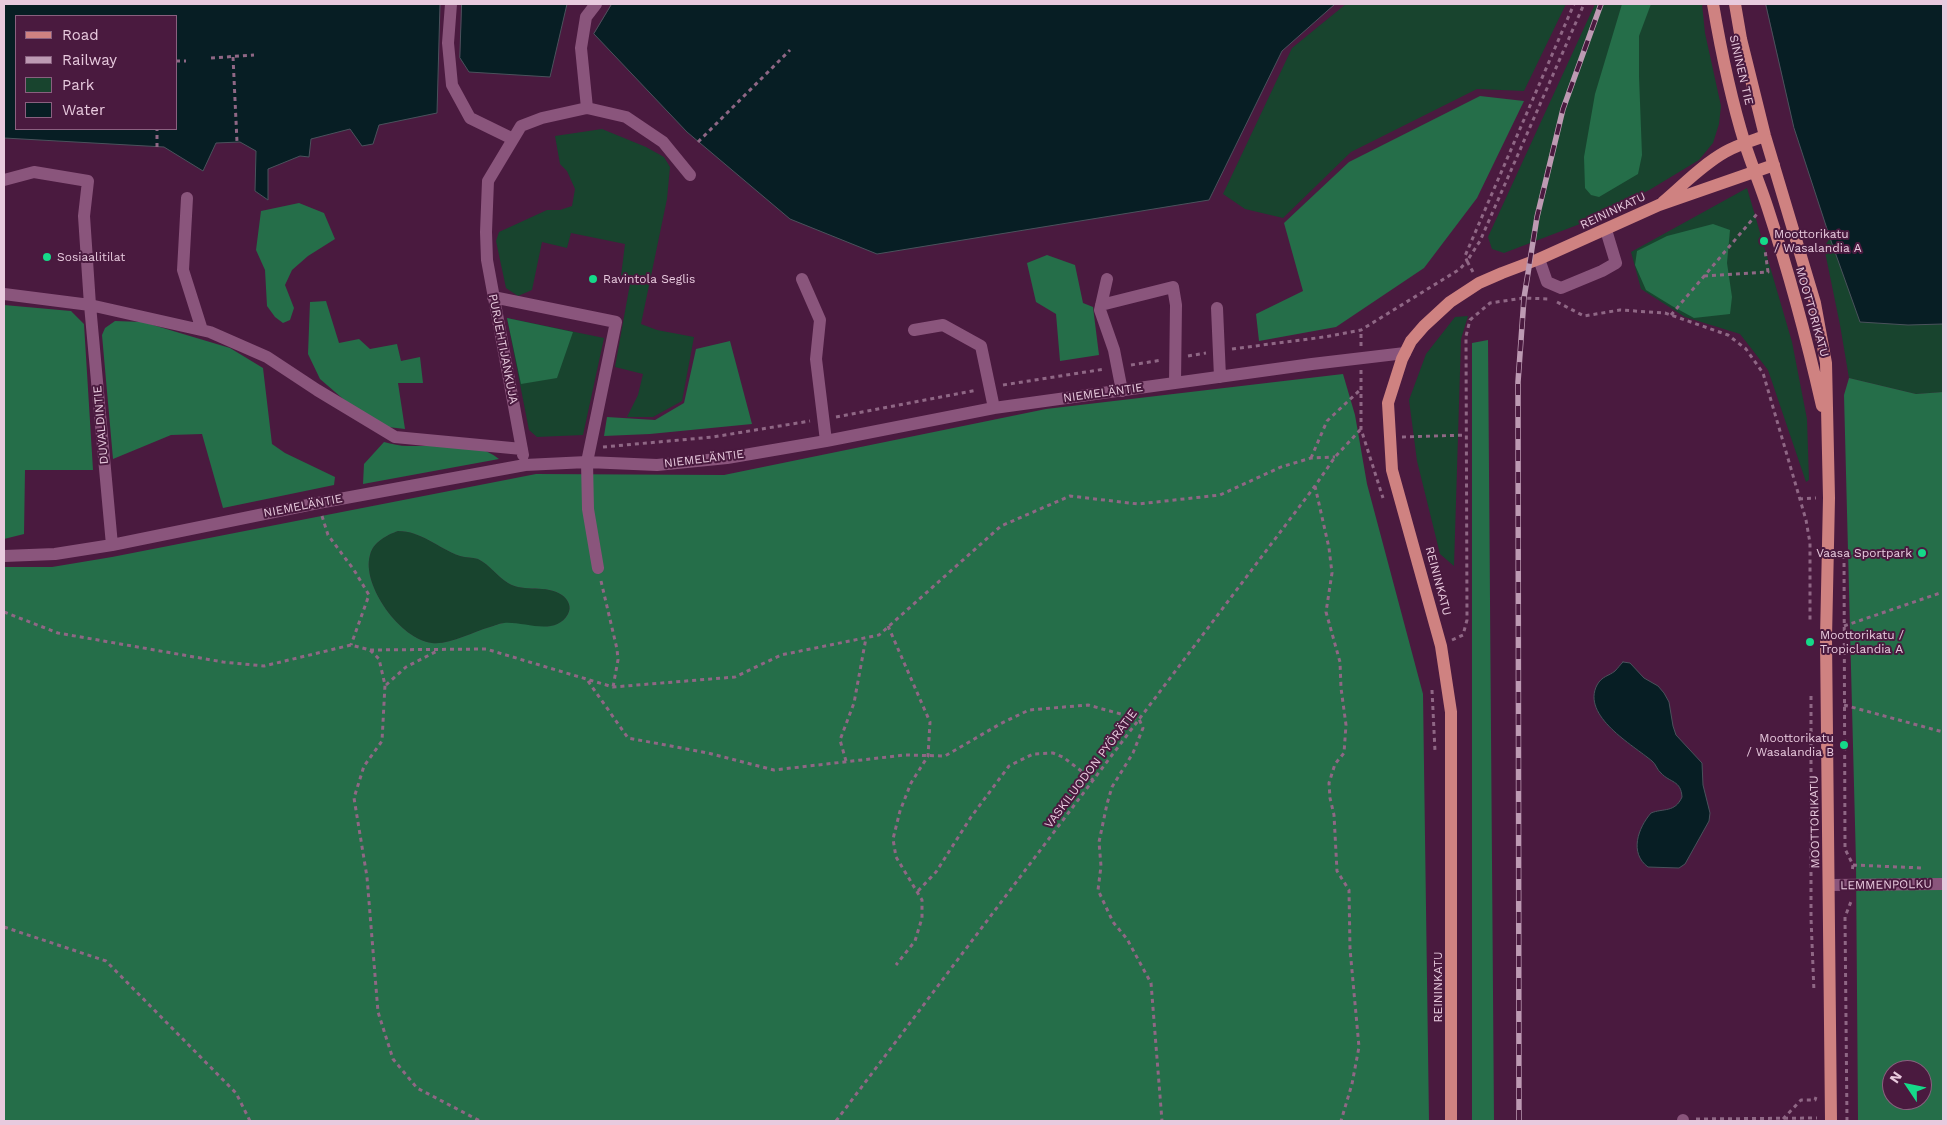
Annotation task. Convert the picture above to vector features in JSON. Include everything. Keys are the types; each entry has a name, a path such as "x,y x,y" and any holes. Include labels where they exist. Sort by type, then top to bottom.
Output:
{"main road":[{"name":"SININEN TIE","path":"1713,4 1720,44 1745,143"},
{"path":"1736,4 1741,39 1774,165"},
{"name":"REININKATU","path":"1659,205 1725,152 1765,136"},
{"name":"MOOTTORIKATU","path":"1745,143 1768,209 1811,358 1828,433"},
{"name":"REININKATU","path":"1451,1121 1451,712 1441,646 1392,470 1388,402 1411,341 1450,302 1479,283 1606,230 1659,205 1774,165"},
{"name":"MOOTTORIKATU","path":"1774,165 1815,303 1826,363 1828,433 1826,638 1831,1119"}],"street":[{"path":"451,4 448,43 452,85 470,118 513,139"},
{"path":"596,4 586,17 581,48 587,108 626,117 663,142 690,175"},
{"name":"PURJEHTIJANKUJA","path":"524,465 487,260 488,181 521,126 542,118 587,108"},
{"name":"DUVALDINTIE","path":"4,180 34,172 88,181 84,216 90,306 112,545"},
{"path":"187,198 183,270 202,330"},
{"path":"1539,259 1547,282 1561,288 1602,272 1616,263 1606,230"},
{"path":"802,279 820,320 816,359 826,441"},
{"path":"1107,279 1100,310 1114,350 1122,390"},
{"path":"1101,305 1173,287 1176,305 1175,383"},
{"path":"4,294 90,306 202,330 267,357 395,437 522,449"},
{"path":"494,297 616,322 588,462 588,509 598,568"},
{"path":"1217,308 1220,377"},
{"path":"914,330 943,324 981,346 994,408"},
{"name":"NIEMELÄNTIE","path":"4,556 55,554 112,545 318,503 524,465 588,462 657,465 727,458 826,441 994,408 1405,353"},
{"name":"LEMMENPOLKU","path":"1829,885 1943,884"}],"path":[{"path":"1490,304 1464,256 1574,4"},
{"path":"590,448 713,437 990,388 1362,330 1460,269 1468,262 1480,241 1584,4"},
{"path":"698,142 790,50"},
{"path":"211,58 254,55"},
{"path":"233,56 237,142"},
{"path":"178,61 186,61"},
{"path":"156,147 157,130"},
{"path":"1672,315 1703,276 1760,211 1761,218"},
{"path":"1703,276 1768,272 1764,241"},
{"path":"1441,646 1463,635 1467,620 1466,336 1470,320 1490,304 1524,298 1553,299 1584,316 1620,310 1665,313 1728,335 1746,349 1763,373 1799,499"},
{"path":"1362,330 1361,429 1385,502"},
{"path":"1311,458 1327,421 1361,389"},
{"name":"VASKILUODON PYÖRÄTIE","path":"836,1121 1335,457 1361,429"},
{"path":"1390,437 1466,435"},
{"path":"4,612 58,633 223,662 264,666 351,645 370,650 486,648 588,681 613,687 735,676 781,655 879,635 1001,526 1070,496 1138,504 1220,495 1281,467 1311,458 1335,457"},
{"path":"1315,486 1325,527 1332,573 1326,612 1340,662 1346,725 1344,753 1335,764 1329,783 1334,815 1337,871 1349,890 1350,949 1359,1047 1352,1084 1341,1121"},
{"path":"318,503 328,535 354,570 369,595 351,645"},
{"path":"1844,548 1844,626 1943,592"},
{"path":"598,568 617,649 618,660 613,687"},
{"path":"888,626 930,722 928,756 911,784 900,811 893,839 896,857 922,900 922,918 915,941 896,965"},
{"path":"846,761 840,740 854,703 866,638"},
{"path":"370,650 379,659 385,685 382,741 364,766 354,798 367,878 378,1012 393,1059 417,1088 480,1121"},
{"path":"385,685 406,667 440,650"},
{"path":"588,681 628,738 708,753 774,770 905,755 945,756 1000,724 1029,710 1088,706 1139,719 1143,728 1140,736 1133,753 1112,787 1107,804 1099,842 1101,866 1098,890 1112,922 1127,940 1151,983 1162,1121"},
{"path":"1431,682 1435,759"},
{"path":"1844,705 1943,732"},
{"path":"918,891 936,872 971,817 1009,766 1033,754 1053,752 1063,757 1093,780"},
{"path":"1853,865 1926,868"},
{"path":"4,927 106,961 236,1093 250,1121"},
{"path":"1783,1119 1801,1100 1815,1100 1816,1095"},
{"path":"1683,1120 1847,1118"}],"green space":[{"path":"1346,4 1566,4 1524,91 1477,89 1351,152 1283,218 1245,209 1223,194 1292,48"},
{"path":"1595,4 1702,4 1705,33 1721,106 1719,124 1713,143 1699,160 1651,189 1593,219 1504,253 1492,249 1488,237"},
{"path":"1622,4 1651,4 1639,36 1642,155 1638,174 1599,197 1591,195 1585,188 1584,157 1595,94"},
{"path":"1480,96 1524,101 1477,198 1424,268 1336,327 1259,341 1256,314 1303,291 1284,223 1349,162"},
{"path":"602,129 646,147 664,157 670,167 667,199 641,324 657,330 694,337 682,401 653,417 627,417 638,395 643,374 615,367 631,278 621,276 625,244 571,233 567,248 542,242 532,290 518,296 506,288 496,241 499,232 547,210 560,210 572,206 575,189 567,171 560,164 555,136"},
{"path":"1943,162 1943,392 1916,394 1849,378 1824,247 1830,238"},
{"path":"1747,188 1792,342 1807,419 1809,480 1806,482 1768,370 1740,334 1685,317 1641,289 1631,252"},
{"path":"299,203 324,213 335,239 308,256 292,270 285,285 294,308 290,320 283,323 275,317 267,306 265,270 256,250 261,211"},
{"path":"1713,224 1730,230 1727,263 1732,297 1730,314 1694,318 1646,290 1635,265 1637,251 1667,236"},
{"path":"1047,255 1075,265 1083,303 1093,307 1099,355 1060,361 1056,314 1036,302 1027,263"},
{"path":"326,301 339,343 359,339 370,349 397,344 401,361 420,357 423,383 398,383 405,429 388,427 349,404 320,379 308,354 310,302"},
{"path":"4,305 71,311 84,324 93,470 25,470 24,534 4,539"},
{"path":"1468,316 1461,339 1454,566 1440,554 1417,461 1409,400 1426,354 1455,317"},
{"path":"507,318 604,338 583,435 537,437 529,430"},
{"path":"507,318 573,332 557,378 521,384"},
{"path":"115,321 143,322 230,348 263,368 272,444 285,453 335,477 334,485 223,508 202,434 171,435 113,459 102,335 105,328"},
{"path":"1488,340 1494,1121 1472,1121 1472,343"},
{"path":"730,341 752,424 650,434 604,436 607,417 655,420 684,403 696,349"},
{"path":"1343,374 1355,415 1367,484 1423,694 1429,1121 4,1121 4,567 52,567 112,557 536,474 724,475 1046,409","holes":["398,531 422,537 452,553 478,559 508,583 515,586 549,590 562,595 568,601 570,609 568,614 555,625 539,626 502,623 446,642 432,643 420,640 396,622 386,609 377,595 369,567 370,555 377,543"]},
{"path":"1849,378 1916,394 1943,392 1943,1121 1858,1121 1856,863 1844,395"},
{"path":"384,442 405,446 467,446 489,452 499,459 363,484 364,464"},
{"path":"398,531 422,537 460,556 478,559 508,583 515,586 556,592 568,601 570,609 568,614 562,621 547,627 502,623 446,642 432,643 420,640 396,622 386,609 377,595 369,567 370,555 374,546"}],"water":[{"path":"4,4 440,4 437,113 379,125 373,144 362,146 350,129 311,139 309,157 300,156 268,169 268,200 255,191 256,151 240,142 216,143 203,171 164,147 4,138"},
{"path":"462,4 567,4 550,77 469,72 460,58"},
{"path":"612,4 1335,4 1282,51 1209,200 877,254 790,219 687,132 594,34"},
{"path":"1766,4 1943,4 1943,324 1908,325 1860,322 1794,128"},
{"path":"1623,662 1630,663 1644,678 1658,686 1664,693 1669,702 1676,735 1702,763 1703,785 1710,813 1709,821 1685,864 1679,868 1648,867 1642,861 1637,848 1639,833 1646,819 1651,813 1676,806 1682,797 1680,787 1664,776 1652,761 1611,729 1596,708 1594,697 1597,685"}],"railway":[{"path":"1519,1121 1518,382 1524,298 1537,217 1563,109 1601,4"}],"place":[{"name":"Moottorikatu / Wasalandia A","path":"1764,241"},
{"name":"Sosiaalitilat","path":"47,257"},
{"name":"Ravintola Seglis","path":"593,279"},
{"name":"Vaasa Sportpark","path":"1922,553"},
{"name":"Moottorikatu / Tropiclandia A","path":"1810,642"},
{"name":"Moottorikatu / Wasalandia B","path":"1844,745"}]}
